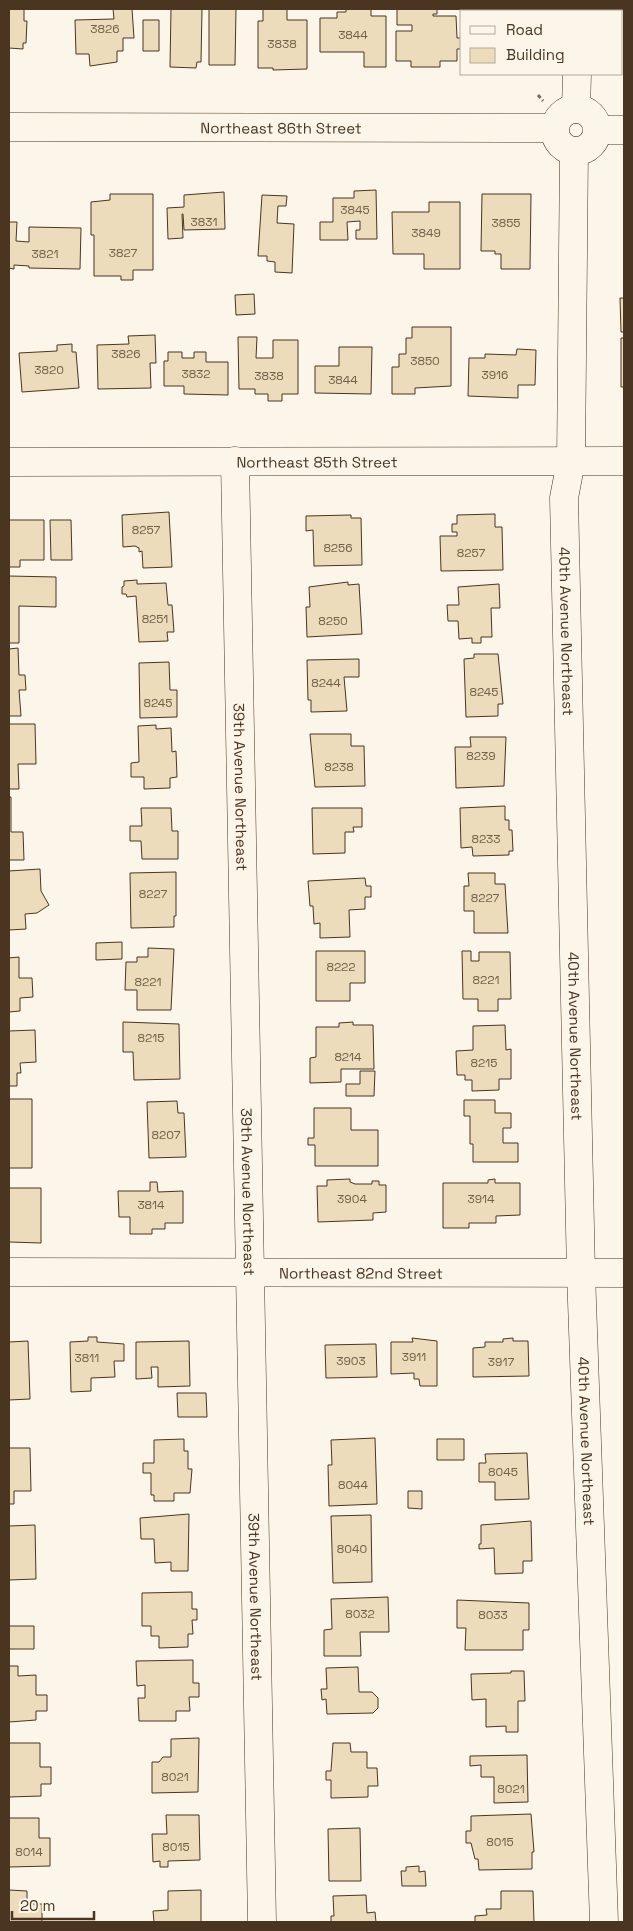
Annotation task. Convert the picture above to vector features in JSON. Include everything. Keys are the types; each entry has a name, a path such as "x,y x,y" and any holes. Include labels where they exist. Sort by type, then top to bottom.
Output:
{"street":[{"path":"576,109 577,75"},
{"path":"576,109 591,116 598,130 590,146 584,150 574,151 563,147 555,135 555,128 561,114 576,109"},
{"name":"Northeast 86th Street","path":"9,127 555,128"},
{"path":"598,130 624,130"},
{"name":"40th Avenue Northeast","path":"574,151 571,461 564,498 581,1273 604,1922"},
{"name":"39th Avenue Northeast","path":"236,461 262,1922"},
{"name":"Northeast 85th Street","path":"9,462 624,461"},
{"name":"Northeast 82nd Street","path":"9,1272 249,1274 624,1273"}],"building":[{"path":"9,9 24,9 24,21 27,21 26,43 23,43 23,49 9,48"},
{"path":"113,9 132,9 134,38 123,38 123,51 117,51 117,62 90,66 89,54 76,54 75,20 114,19"},
{"path":"171,9 202,9 201,62 197,62 196,68 170,67"},
{"path":"209,9 236,9 235,65 209,65"},
{"path":"263,9 287,9 287,20 307,20 307,69 273,70 273,68 258,68 258,21 263,21"},
{"path":"346,9 371,9 371,16 386,16 386,67 364,67 364,52 320,52 320,18 337,18 337,12 346,12"},
{"path":"397,9 437,9 437,14 433,14 433,16 456,16 457,38 460,38 460,49 457,49 457,61 440,61 440,67 411,67 411,61 396,61 396,31 412,31 412,25 397,25"},
{"path":"143,20 159,20 159,51 143,51"},
{"path":"376,190 377,239 356,239 356,230 360,230 360,221 347,222 348,240 320,240 320,222 333,222 333,198 354,198 354,191"},
{"path":"224,192 225,229 184,230 182,214 183,238 168,239 167,208 184,207 184,195"},
{"path":"110,194 153,194 153,270 133,270 133,280 121,280 121,276 94,276 94,235 91,235 91,202 110,200"},
{"path":"482,194 531,194 530,269 501,269 501,254 495,254 495,251 481,251"},
{"path":"262,195 287,196 286,206 278,206 277,223 294,224 292,273 275,272 275,262 267,261 267,256 258,256"},
{"path":"429,202 460,202 460,269 424,269 424,254 393,254 392,212 429,212"},
{"path":"9,222 17,222 16,241 29,242 29,227 81,228 80,269 29,268 29,266 14,265 14,269 9,268"},
{"path":"254,294 255,314 236,315 235,295"},
{"path":"620,298 624,298 624,332 621,332"},
{"path":"412,327 451,327 451,386 415,388 415,394 392,394 392,367 399,367 399,354 406,354 406,338 412,338"},
{"path":"155,335 156,363 150,363 151,388 98,389 97,345 129,344 128,336"},
{"path":"238,337 257,337 256,358 273,358 273,340 298,340 298,394 282,394 282,401 268,401 268,394 255,394 255,389 239,389"},
{"path":"621,338 624,338 624,387 621,387"},
{"path":"72,344 72,352 76,352 79,388 22,392 19,353 57,351 57,345"},
{"path":"339,347 372,347 371,394 315,393 315,366 339,366"},
{"path":"517,349 536,350 535,385 518,385 518,398 468,396 469,358 485,358 485,354 516,355"},
{"path":"168,352 182,352 182,358 194,358 194,352 206,352 206,362 228,362 228,395 184,394 184,386 164,386 164,361 168,361"},
{"path":"169,512 172,567 143,568 142,551 139,552 139,548 135,546 123,547 122,515"},
{"path":"495,514 495,527 502,527 503,570 441,571 440,536 457,536 457,532 452,532 452,524 457,524 457,515"},
{"path":"351,515 351,518 361,518 362,565 314,566 313,530 306,531 306,516"},
{"path":"9,520 44,520 44,560 20,560 20,567 9,567"},
{"path":"50,520 71,520 72,560 51,560"},
{"path":"9,576 56,577 56,607 19,606 19,643 9,643"},
{"path":"137,580 137,584 166,583 168,605 172,605 174,632 167,632 168,641 139,642 136,596 127,597 126,594 122,594 124,581"},
{"path":"348,582 348,585 359,584 362,634 307,637 306,607 310,607 309,587"},
{"path":"499,584 500,608 491,608 492,637 481,637 481,643 472,643 472,638 459,639 458,621 448,621 447,605 459,605 458,587"},
{"path":"18,648 19,675 25,675 26,690 19,690 21,716 9,716 9,649"},
{"path":"474,654 498,654 503,704 498,704 498,716 466,717 464,659 474,658"},
{"path":"359,659 359,677 344,677 347,711 311,712 311,700 308,700 307,660"},
{"path":"169,662 170,690 177,690 177,717 140,718 139,663"},
{"path":"9,724 35,724 36,764 18,764 19,789 9,789"},
{"path":"156,725 156,729 171,728 172,752 176,751 177,777 170,778 170,788 144,789 144,777 131,777 131,763 139,762 138,726"},
{"path":"310,734 351,734 351,746 364,746 365,786 315,787"},
{"path":"470,737 506,737 504,786 456,788 455,747 471,747"},
{"path":"9,797 11,797 11,832 23,832 24,860 9,860"},
{"path":"505,806 505,820 509,820 509,830 512,830 513,851 509,851 509,855 473,856 472,847 461,848 460,808"},
{"path":"141,808 171,808 172,831 178,831 178,859 142,859 141,841 130,841 130,826 142,826"},
{"path":"312,808 362,808 362,827 353,827 354,832 345,832 345,853 313,854"},
{"path":"40,869 41,891 49,905 37,913 25,914 26,929 9,930 9,871"},
{"path":"176,872 176,916 174,916 174,927 131,928 130,873"},
{"path":"468,873 495,873 495,884 505,884 508,933 474,933 474,911 464,911 464,886 469,886"},
{"path":"365,878 366,886 371,886 371,897 365,897 365,909 349,910 350,937 320,938 320,923 314,924 313,906 310,906 308,881"},
{"path":"122,942 122,959 96,960 96,943"},
{"path":"148,948 174,949 171,1010 137,1010 137,990 125,990 126,962 137,962 137,957 148,957"},
{"path":"316,951 365,951 365,983 350,983 350,1001 316,1001"},
{"path":"462,951 471,951 471,961 479,961 479,952 510,952 511,999 498,999 498,1011 478,1011 478,999 463,999"},
{"path":"19,957 19,978 32,978 33,997 20,998 20,1011 9,1012 9,958"},
{"path":"123,1022 179,1024 180,1079 134,1080 133,1052 123,1052"},
{"path":"353,1022 353,1025 373,1025 374,1069 341,1069 341,1082 310,1083 310,1058 316,1057 316,1027 339,1027 339,1023"},
{"path":"505,1025 506,1050 511,1049 511,1079 499,1079 499,1090 472,1091 472,1080 465,1080 465,1075 457,1075 456,1051 473,1050 473,1026"},
{"path":"35,1030 36,1062 20,1063 21,1073 17,1073 17,1086 9,1086 9,1031"},
{"path":"360,1071 375,1071 374,1096 346,1096 346,1084 360,1084"},
{"path":"9,1099 32,1099 32,1168 9,1168"},
{"path":"464,1100 495,1100 495,1113 511,1113 511,1128 503,1128 503,1143 518,1143 518,1162 473,1162 473,1144 470,1144 470,1116 464,1116"},
{"path":"177,1101 178,1113 184,1113 186,1157 149,1158 147,1102"},
{"path":"314,1108 351,1108 351,1130 378,1130 378,1166 315,1166 315,1145 308,1145 308,1138 314,1138"},
{"path":"350,1179 350,1182 355,1184 372,1184 372,1181 379,1181 379,1185 386,1185 386,1212 373,1213 373,1220 318,1222 317,1186 327,1186 327,1180"},
{"path":"495,1179 495,1183 520,1183 520,1215 496,1216 496,1223 469,1223 469,1228 443,1228 443,1183 488,1183 488,1180"},
{"path":"150,1182 157,1182 158,1192 183,1191 183,1223 165,1223 165,1229 152,1229 152,1234 130,1234 130,1217 119,1217 118,1191 150,1191"},
{"path":"9,1188 41,1188 41,1243 9,1242"},
{"path":"88,1337 97,1337 97,1342 124,1344 124,1361 114,1361 115,1377 91,1378 91,1391 71,1392 70,1342 88,1341"},
{"path":"412,1338 437,1341 437,1386 420,1386 419,1379 414,1379 414,1373 391,1374 391,1342 413,1342"},
{"path":"513,1338 513,1341 528,1341 529,1376 473,1377 473,1348 485,1347 485,1342 503,1342 503,1339"},
{"path":"28,1341 30,1399 9,1400 9,1342"},
{"path":"189,1341 190,1386 158,1387 158,1367 151,1367 152,1378 136,1379 136,1342"},
{"path":"376,1344 377,1377 326,1378 325,1345"},
{"path":"177,1393 206,1393 207,1417 178,1417"},
{"path":"375,1438 377,1504 329,1506 328,1465 332,1465 331,1440"},
{"path":"184,1439 184,1451 188,1451 188,1469 192,1469 190,1493 174,1493 174,1501 154,1501 154,1495 151,1495 151,1473 143,1473 143,1463 154,1463 154,1440"},
{"path":"437,1439 464,1439 464,1460 437,1460"},
{"path":"9,1448 30,1448 31,1491 14,1491 14,1504 9,1504"},
{"path":"527,1453 529,1499 495,1500 495,1482 479,1482 479,1463 486,1463 485,1454"},
{"path":"408,1491 422,1491 422,1509 408,1508"},
{"path":"189,1514 188,1571 171,1571 171,1562 155,1563 154,1539 141,1539 140,1518"},
{"path":"371,1515 372,1582 333,1583 331,1516"},
{"path":"531,1521 532,1561 523,1561 523,1573 495,1574 494,1548 479,1549 479,1544 481,1544 481,1525"},
{"path":"35,1525 36,1579 9,1580 9,1526"},
{"path":"192,1592 192,1609 197,1609 197,1620 192,1620 193,1634 188,1634 188,1647 159,1648 159,1636 151,1636 151,1626 142,1626 142,1593"},
{"path":"388,1597 389,1632 360,1632 361,1656 324,1656 324,1630 332,1629 331,1599"},
{"path":"457,1600 529,1603 529,1630 523,1630 523,1650 465,1650 466,1628 457,1628"},
{"path":"9,1626 34,1626 34,1649 9,1649"},
{"path":"193,1660 193,1683 199,1683 199,1697 189,1697 190,1711 176,1711 176,1721 139,1721 138,1698 145,1698 145,1685 137,1686 136,1661"},
{"path":"9,1666 18,1666 18,1676 36,1675 36,1695 47,1695 47,1711 36,1711 36,1720 9,1722"},
{"path":"358,1667 359,1692 372,1692 378,1698 378,1708 373,1713 327,1714 326,1699 322,1700 321,1689 327,1689 326,1668"},
{"path":"511,1671 524,1671 525,1701 518,1701 518,1732 506,1732 506,1726 486,1727 486,1699 472,1700 471,1674 511,1673"},
{"path":"199,1738 198,1792 152,1793 152,1762 159,1762 163,1757 171,1757 171,1739"},
{"path":"9,1743 40,1743 40,1767 51,1767 51,1784 41,1784 41,1796 9,1797"},
{"path":"333,1743 350,1743 351,1752 367,1752 367,1768 377,1768 378,1786 368,1786 368,1797 331,1798 331,1780 326,1780 326,1771 331,1771"},
{"path":"527,1755 528,1802 494,1803 494,1777 481,1777 481,1765 470,1766 470,1756"},
{"path":"531,1814 534,1852 532,1852 532,1869 479,1870 478,1859 475,1859 471,1843 466,1843 466,1831 471,1831 471,1816"},
{"path":"166,1815 199,1815 200,1860 168,1861 168,1867 160,1867 160,1861 153,1862 152,1834 167,1834"},
{"path":"9,1818 39,1818 39,1838 50,1838 50,1866 9,1867"},
{"path":"360,1828 361,1881 329,1881 328,1829"},
{"path":"419,1866 419,1872 425,1871 426,1886 402,1886 401,1871 406,1871 406,1867"},
{"path":"9,1890 27,1891 27,1904 42,1904 42,1922 9,1922"},
{"path":"201,1890 201,1922 154,1922 153,1911 168,1910 168,1891"},
{"path":"501,1891 533,1891 534,1922 475,1922 475,1916 487,1915 486,1909 501,1909"},
{"path":"366,1895 367,1913 375,1912 376,1922 331,1922 331,1916 334,1916 333,1896"}]}
